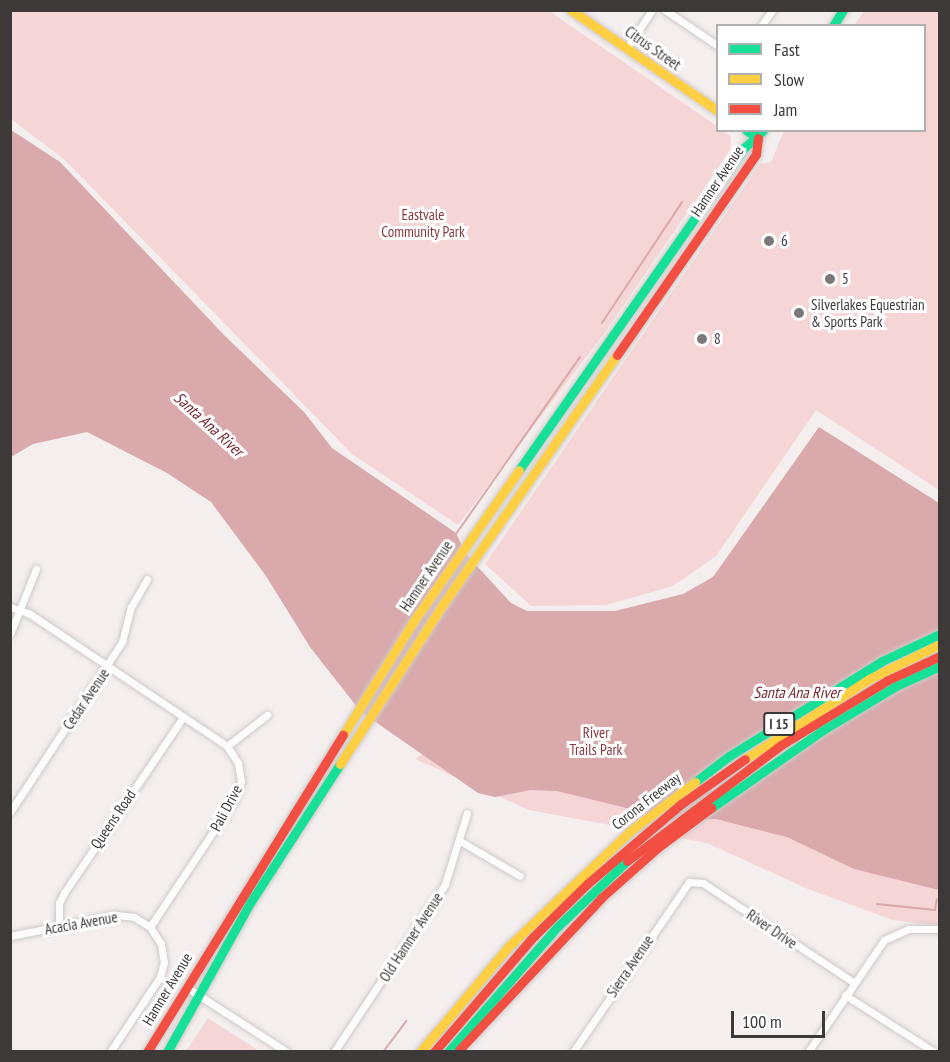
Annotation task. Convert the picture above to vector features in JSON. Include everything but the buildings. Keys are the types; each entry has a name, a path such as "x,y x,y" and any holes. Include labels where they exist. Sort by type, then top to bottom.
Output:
{"main road":[{"name":"Citrus Street","path":"571,10 716,110"},
{"path":"834,24 843,10"},
{"name":"Hamner Avenue","path":"147,1052 350,722 537,440 744,148 760,134"},
{"name":"Hamner Avenue","path":"167,1052 250,903 360,732 545,454 756,154 760,134"},
{"name":"Corona Freeway","path":"420,1052 508,947 629,832 729,756 808,705 882,661 939,634"},
{"path":"434,1052 533,937 640,838 772,739 869,679 939,644"},
{"path":"448,1052 558,926 653,847 781,745 888,680 939,656"},
{"name":"I 15","path":"458,1052 601,898 653,847 824,730 896,686 939,666"}],"street":[{"path":"627,48 652,10"},
{"path":"665,10 716,45"},
{"path":"762,24 772,10"},
{"path":"10,634 36,569"},
{"name":"Cedar Avenue","path":"10,812 108,666 122,642 132,607 147,579"},
{"path":"10,607 20,610 108,666 227,746 267,715"},
{"name":"Queens Road","path":"58,927 59,903 63,893 183,717"},
{"name":"Pali Drive","path":"150,927 238,791 238,764 227,746"},
{"name":"Old Hamner Avenue","path":"334,1052 429,912 445,884 467,813"},
{"path":"460,841 520,876"},
{"name":"River Drive","path":"689,882 703,883 853,982"},
{"name":"Sierra Avenue","path":"573,1052 689,882"},
{"name":"Acacia Avenue","path":"10,936 116,915 134,917 150,927"},
{"path":"808,1052 853,982 891,933 928,926 939,929"},
{"path":"110,1052 160,977 164,962 162,944 150,927"},
{"path":"186,987 287,1052"},
{"path":"845,995 934,1052"}],"green space":[{"name":"Silverlakes Equestrian & Sports Park","path":"865,10 939,11 939,490 816,410 716,556 673,586 606,605 531,606 485,564 760,164 771,162 784,132 926,132 926,24 855,24"},
{"name":"Eastvale Community Park","path":"10,11 549,11 716,125 716,132 731,136 730,150 606,331 458,525 352,454 65,160 11,119"},
{"name":"River Trails Park","path":"581,653 939,864 939,926 893,920 808,889 707,843 529,810 415,759"},
{"path":"208,1018 259,1051 186,1051"}],"water":[{"name":"Santa Ana River","path":"11,130 60,162 225,336 304,412 332,448 456,533 466,554 511,603 527,611 615,611 683,594 713,577 819,427 939,503 939,890 854,869 787,837 716,819 671,819 557,791 530,790 495,797 478,793 361,712 310,647 266,576 211,502 167,473 87,432 33,444 11,457"}],"waterway":[{"path":"602,323 682,202"},
{"path":"456,534 580,357"},
{"path":"877,904 935,910 937,899"},
{"path":"383,1052 406,1021"}],"traffic: fast":[{"path":"834,24 843,10"},
{"path":"749,132 758,138"},
{"path":"519,470 744,148 761,132"},
{"path":"695,782 729,756 882,661 940,634"},
{"path":"711,808 823,730 896,686 940,666"},
{"path":"167,1052 250,903 340,764"},
{"path":"448,1052 558,926 627,861"}],"traffic: slow":[{"path":"571,10 716,110"},
{"path":"340,764 441,607 617,355"},
{"path":"343,735 413,622 519,470"},
{"path":"745,759 869,679 940,644"},
{"path":"420,1052 508,947 629,832 695,782"}],"traffic: jam":[{"path":"617,355 756,154 758,138"},
{"path":"627,861 781,745 888,680 940,656"},
{"path":"147,1052 343,735"},
{"path":"434,1052 533,937 587,884 681,804 745,759"},
{"path":"459,1050 601,898 656,849 711,808"}],"place":[{"name":"6","path":"769,241"},
{"name":"5","path":"830,279"},
{"name":"Silverlakes Equestrian & Sports Park","path":"799,313"},
{"name":"8","path":"702,339"}]}
